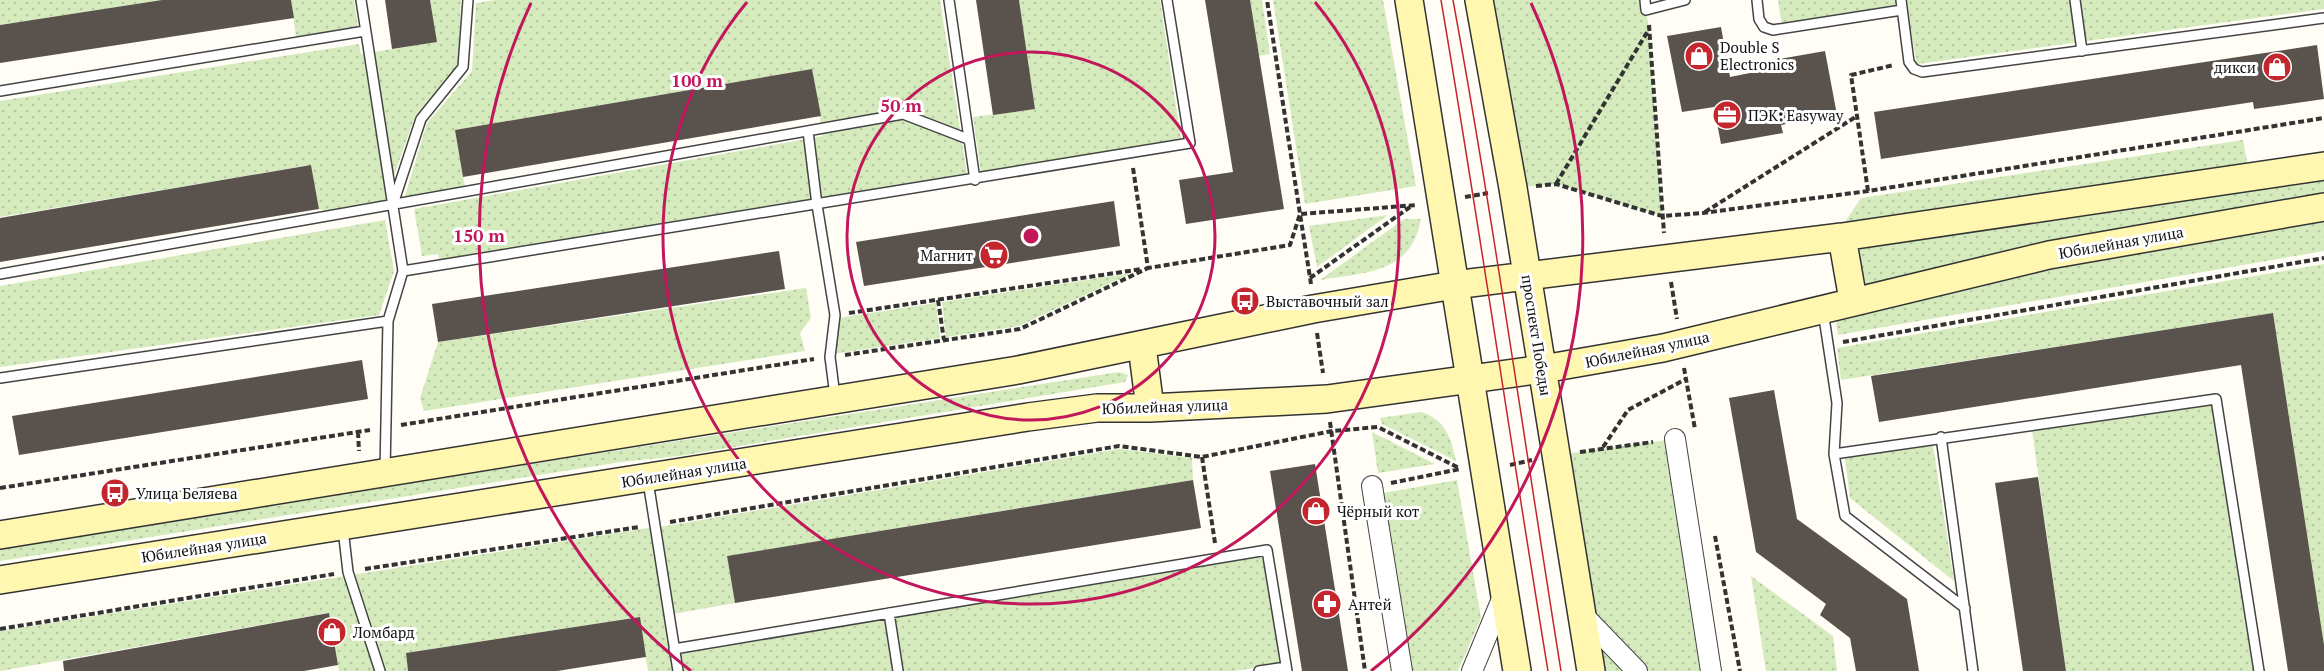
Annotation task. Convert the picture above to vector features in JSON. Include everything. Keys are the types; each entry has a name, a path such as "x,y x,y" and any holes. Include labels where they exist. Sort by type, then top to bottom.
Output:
{"street":[{"path":"1409,0 1516,671"},
{"name":"проспект Победы","path":"1479,0 1514,188 1591,671"},
{"path":"0,535 385,471 836,402 1142,346 1313,309 1454,285 1527,274 1842,237 2324,166"},
{"name":"Юбилейная улица","path":"0,580 1028,417 1097,408 1150,408 1327,399 1470,381 1663,348 1853,300 2049,255 2324,207"},
{"path":"1842,237 1853,300"},
{"path":"1142,346 1150,408"},
{"path":"1675,439 1711,671"},
{"path":"1372,486 1402,671"},
{"path":"1472,671 1504,594"},
{"path":"1582,614 1637,671"}],"lane":[{"path":"361,0 403,271 388,321 385,471"},
{"path":"392,207 421,119 463,67 468,0"},
{"path":"949,0 975,180"},
{"path":"403,271 975,180 1190,143 1167,0"},
{"path":"1645,0 1646,10 1685,0"},
{"path":"1757,0 1759,19 1764,27 1773,30 1901,5 1909,62 1914,69 1922,72 2324,18"},
{"path":"2075,0 2082,51"},
{"path":"0,91 364,31"},
{"path":"0,274 392,207 903,114 968,139"},
{"path":"808,131 817,205 835,315 830,357 836,402"},
{"path":"1822,308 1837,403 1834,454 1845,516 1965,608"},
{"path":"0,378 388,321"},
{"path":"1834,454 2216,399 2259,671"},
{"path":"1941,437 1973,671"},
{"path":"648,478 678,671"},
{"path":"342,524 348,572 380,671"},
{"path":"674,649 1267,550 1287,669 1259,671"},
{"path":"889,613 898,671"}],"path":[{"path":"1267,0 1310,278 1365,671"},
{"path":"1556,184 1649,28"},
{"path":"1868,191 1851,75 1909,62"},
{"path":"1703,213 1857,116"},
{"path":"1300,214 1411,206 1514,188 1556,184 1662,216 1703,213 1868,191 2324,118"},
{"path":"1131,153 1148,268"},
{"path":"1310,278 1411,206"},
{"path":"835,315 1290,245 1300,214"},
{"path":"1828,345 2324,258"},
{"path":"0,488 1020,329 1148,268"},
{"path":"938,300 944,340"},
{"path":"1603,448 1629,410 1686,379"},
{"path":"0,629 656,524 1119,446 1203,457 1332,431 1378,427 1460,469"},
{"path":"1203,457 1217,558"}],"green space":[{"path":"0,0 162,0 0,25"},
{"path":"291,0 354,0 358,27 296,37"},
{"path":"430,0 461,0 458,65 415,116 385,201 326,211 319,209 311,165 0,217 0,101 359,44 361,54 436,42"},
{"path":"495,0 940,0 967,174 440,262 438,254 422,256 414,209 823,136 812,69 455,130 465,187 404,199 427,123 472,71 476,3"},
{"path":"1019,0 1160,0 1181,139 981,173 973,117 1035,109"},
{"path":"1250,0 1262,0 1270,54 1258,56"},
{"path":"1273,0 1383,0 1416,186 1305,204"},
{"path":"1479,0 1644,0 1649,28 1662,216 1556,184 1513,188"},
{"path":"1778,0 2324,0 2324,9 1917,64 1907,11 1783,32"},
{"path":"2243,140 2248,166 1843,225 1861,198"},
{"path":"2324,179 2324,195 2069,237 1864,286 1857,249"},
{"path":"1388,215 1317,267 1309,226"},
{"path":"2324,216 2324,251 1838,335 1835,315 2050,264"},
{"path":"1404,219 1421,219 1416,237 1407,251 1397,260 1370,272 1320,280"},
{"path":"385,220 394,271 379,315 0,367 0,286"},
{"path":"2324,264 2324,645 2273,313 1841,380 1837,348"},
{"path":"1132,273 1019,326 946,337 942,302"},
{"path":"806,288 811,318 800,333 805,351 424,411 420,398 438,342"},
{"path":"936,303 940,338 833,354 838,318"},
{"path":"1119,372 1128,375 1125,382 679,456 621,462 0,561 0,547"},
{"path":"2212,405 2255,671 2066,671 2032,430"},
{"path":"1421,412 1442,425 1452,445 1456,461 1382,424 1380,418"},
{"path":"1372,432 1435,464 1378,473"},
{"path":"1675,439 1711,671 1591,671 1556,455"},
{"path":"1933,445 1954,581 1850,498 1845,458"},
{"path":"1119,449 1192,458 1193,480 727,556 735,603 673,614 660,527"},
{"path":"1457,480 1481,618 1458,671 1412,671 1383,493"},
{"path":"654,527 676,671 648,671 639,617 406,653 408,671 339,671 328,613 0,671 0,631"},
{"path":"1262,556 1281,664 1234,671 683,671 680,654"},
{"path":"1751,576 1833,636 1837,671 1766,671"}],"building":[{"path":"162,0 291,0 294,18 0,63 0,25"},
{"path":"385,0 430,0 437,42 392,49"},
{"path":"976,0 1019,0 1035,109 993,115"},
{"path":"1205,0 1250,0 1284,209 1186,224 1179,180 1233,172"},
{"path":"1721,27 1730,77 1770,69 1768,61 1825,51 1837,115 1781,125 1783,133 1721,144 1714,107 1682,112 1667,36"},
{"path":"2317,45 2324,99 2254,109 2253,102 1881,159 1874,112"},
{"path":"812,69 821,116 463,177 455,130"},
{"path":"311,165 319,209 0,262 0,218"},
{"path":"1114,201 1120,246 864,286 856,242"},
{"path":"779,251 785,289 438,342 432,304"},
{"path":"2273,313 2324,645 2324,671 2288,671 2241,365 1879,422 1871,376"},
{"path":"362,360 368,399 19,455 12,416"},
{"path":"1774,390 1797,519 1907,599 1919,671 1856,671 1850,638 1820,615 1826,604 1756,552 1729,398"},
{"path":"1315,464 1348,671 1302,671 1270,471"},
{"path":"2038,477 2066,671 2023,671 1995,483"},
{"path":"1193,480 1201,528 735,603 727,556"},
{"path":"329,613 338,665 304,671 64,671 63,661"},
{"path":"640,617 646,657 557,671 408,671 406,653"}],"tram line":[{"path":"1441,0 1548,671"},
{"path":"1453,0 1496,251 1561,671"}],"place":[{"name":"Double S Electronics","path":"1699,56"},
{"name":"дикси","path":"2277,67"},
{"name":"ПЭК: Easyway","path":"1727,115"},
{"name":"Магнит","path":"994,255"},
{"name":"Выставочный зал","path":"1245,301"},
{"name":"Улица Беляева","path":"115,493"},
{"name":"Чёрный кот","path":"1316,511"},
{"name":"Антей","path":"1327,604"},
{"name":"Ломбард","path":"332,632"}]}
